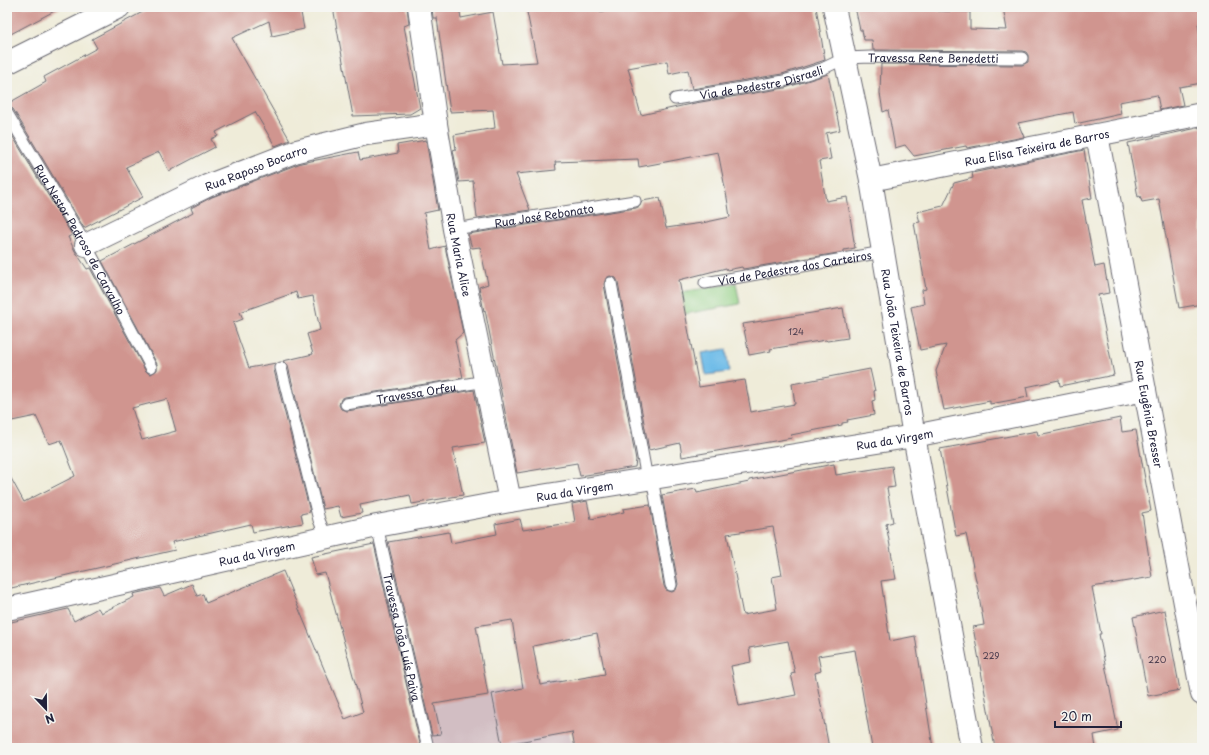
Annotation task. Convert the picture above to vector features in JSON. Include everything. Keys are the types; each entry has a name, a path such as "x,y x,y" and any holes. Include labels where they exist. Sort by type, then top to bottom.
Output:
{"street":[{"path":"7,63 119,7"},
{"name":"Rua Maria Alice","path":"420,7 436,124 454,229 510,501"},
{"name":"Rua João Teixeira de Barros","path":"834,7 871,180 914,436 972,748"},
{"name":"Rua Elisa Teixeira de Barros","path":"871,180 1202,114"},
{"name":"Rua Raposo Bocarro","path":"86,244 207,186 297,151 366,134 436,124"},
{"name":"Rua Eugênia Bresser","path":"1097,135 1145,390 1197,641 1202,694"},
{"name":"Rua da Virgem","path":"7,609 377,526 510,501 914,436 1145,390"}],"lane":[{"name":"Travessa Rene Benedetti","path":"846,58 1022,58"},
{"name":"Via de Pedestre Disraeli","path":"675,99 784,81 822,69 846,58"},
{"name":"Rua Nestor Pedroso de Carvalho","path":"7,113 86,244 151,367"},
{"name":"Rua José Rebonato","path":"454,229 634,201"},
{"name":"Via de Pedestre dos Carteiros","path":"705,282 884,252"},
{"path":"611,283 671,585"},
{"path":"281,368 319,520 326,537"},
{"name":"Travessa Orfeu","path":"346,404 486,380"},
{"name":"Travessa João Luís Paiva","path":"377,526 428,748"}],"shaded area":[{"path":"558,677 573,748 432,748 422,703"}],"green space":[{"path":"736,283 740,304 685,314 681,292"}],"water":[{"path":"726,349 729,372 706,375 702,353"}],"building":[{"path":"7,7 62,7 7,36"},
{"path":"152,7 300,7 304,29 272,36 269,21 232,38 290,140 275,146 255,112 216,132 218,136 211,139 215,147 169,171 159,152 126,167 143,197 84,228 13,109 7,106 7,104 46,82 44,77 97,48 92,39"},
{"path":"333,7 407,7 409,24 404,26 420,108 410,114 353,116"},
{"path":"432,7 459,7 461,18 493,12 502,64 537,62 526,7 599,7 600,12 622,7 816,7 825,60 819,62 782,74 692,89 688,70 669,74 667,61 628,68 641,115 695,103 785,88 828,74 840,130 826,133 831,159 819,161 826,201 847,197 855,248 844,250 844,252 743,269 742,267 727,270 726,268 679,280 699,387 745,380 751,412 795,404 792,384 870,369 875,391 875,400 872,401 874,415 847,420 848,422 842,423 842,425 791,435 792,438 682,457 680,443 649,450 618,282 616,278 610,276 606,278 604,284 636,460 635,467 580,476 577,463 517,473 485,310 484,311 479,287 488,284 480,247 472,248 468,234 636,208 640,206 642,201 660,198 666,228 702,223 730,217 727,198 718,152 639,167 638,159 555,162 556,170 516,174 530,210 477,218 473,181 459,182 453,150 456,149 454,135 495,128 493,110 450,112 437,18 433,18"},
{"path":"855,7 937,7 938,11 970,12 970,29 1007,30 1003,7 1202,7 1202,23 1198,24 1202,48 1202,83 1179,87 1183,105 1160,110 1157,95 1119,102 1121,114 1075,124 1073,112 1018,123 1024,137 914,156 905,145 895,148 888,110 883,112 880,93 881,64 1022,65 1028,62 1028,55 1026,52 1022,51 873,50 872,40 864,40 862,30 860,30"},
{"path":"7,127 72,235 68,237 75,251 87,269 90,268 145,370 151,374 157,370 157,364 102,261 193,213 191,208 212,197 301,163 358,152 360,160 398,153 397,145 426,140 438,210 424,213 431,250 445,246 463,333 455,340 463,378 345,397 341,399 339,405 341,409 347,411 474,390 485,443 453,448 463,495 412,504 410,495 360,505 362,513 341,517 338,506 323,509 288,366 283,361 313,354 307,334 320,330 313,296 298,299 296,292 240,312 243,319 233,323 249,368 276,363 274,370 310,512 301,514 303,523 253,532 251,524 172,542 175,550 7,589 7,471 24,502 75,476 61,440 49,444 36,416 7,422","holes":["167,399 176,431 142,440 132,408"]},
{"path":"1202,127 1202,304 1179,308 1159,199 1142,202 1140,196 1138,197 1128,143"},
{"path":"1084,150 1092,198 1082,200 1095,267 1104,265 1109,293 1098,295 1114,375 1060,386 1059,380 1026,387 1028,397 990,404 990,401 944,410 936,371 946,345 920,350 911,307 924,304 922,290 926,289 914,223 920,222 917,212 943,206 954,183 973,178 972,173"},
{"path":"843,308 848,338 770,349 771,351 749,355 743,324"},
{"path":"1120,418 1122,432 1136,430 1151,511 1142,513 1152,577 1092,587 1101,634 1099,634 1118,730 1094,735 1096,748 995,748 973,627 984,625 978,590 966,534 956,536 940,449 1037,431 1038,435"},
{"path":"834,464 836,475 892,466 895,487 887,488 893,522 886,524 896,579 881,581 890,641 915,636 933,748 872,748 855,650 818,656 821,671 815,673 829,748 575,748 572,732 502,745 492,694 523,688 512,620 476,626 488,695 434,704 441,734 432,735 388,542 449,532 451,543 497,534 495,524 520,519 523,530 575,522 572,504 587,501 591,519 624,512 623,509 650,505 664,586 666,590 672,592 676,590 678,584 662,495 696,489 697,493 749,482 749,480","holes":["773,527 782,575 772,577 777,609 743,615 727,534","597,633 605,674 540,685 533,646","788,641 795,673 791,674 796,695 739,706 731,666 751,662 749,648"]},
{"path":"374,544 421,748 7,748 7,623 68,609 74,621 98,608 101,613 134,597 133,594 160,588 164,596 192,584 197,596 203,594 206,603 283,571 345,719 363,712 325,573 316,575 311,557"},
{"path":"1165,610 1180,690 1148,696 1133,617"}]}
